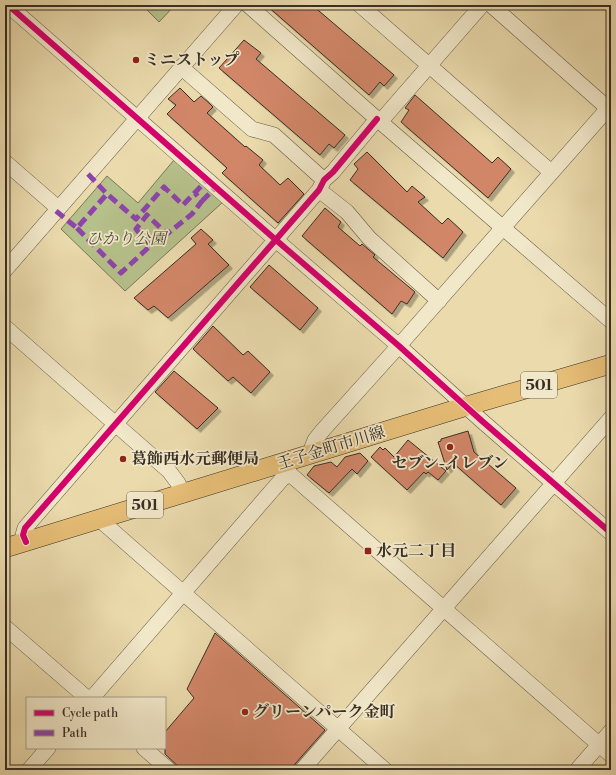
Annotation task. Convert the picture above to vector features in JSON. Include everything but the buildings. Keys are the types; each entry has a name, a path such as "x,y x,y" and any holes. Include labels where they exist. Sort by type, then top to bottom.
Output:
{"main road":[{"name":"王子金町市川線","path":"5,548 183,494 287,468 309,455 467,406 611,364"}],"street":[{"path":"8,5 611,533"},
{"path":"5,270 236,5"},
{"path":"248,5 611,321"},
{"path":"360,5 551,172"},
{"path":"26,542 23,535 25,528 276,240 322,185 379,120 430,66 482,5"},
{"path":"309,455 315,440 323,430 439,301 551,172 610,108 491,5"},
{"path":"181,67 252,129 274,135 347,212 369,238 439,301"},
{"path":"5,162 58,208"},
{"path":"5,327 169,471 178,483 183,494"},
{"path":"302,770 611,418"},
{"path":"93,697 282,479 287,468 611,755"},
{"path":"99,519 385,770"},
{"path":"5,627 86,697"},
{"path":"577,770 611,731"},
{"path":"28,770 47,749"},
{"path":"145,749 169,770"}],"green space":[{"path":"142,5 175,5 159,22"},
{"name":"ひかり公園","path":"174,160 223,202 125,291 61,229 107,176 138,203"}],"marked path":[{"path":"88,174 107,194"},
{"path":"56,211 77,228 107,194 136,219 164,187 183,205 207,180"},
{"path":"202,201 216,187"},
{"path":"77,228 121,273 150,246 136,229 147,215 167,234 192,214 202,201 195,193"}],"cycle path":[{"path":"8,5 611,533"},
{"path":"26,542 23,535 25,528 319,190 324,180 333,172 377,119"}],"place":[{"name":"ミニストップ","path":"136,60"},
{"name":"セブン-イレブン","path":"450,447"},
{"name":"葛飾西水元郵便局","path":"123,459"},
{"name":"水元二丁目","path":"368,551"},
{"name":"グリーンパーク金町","path":"245,712"}]}
